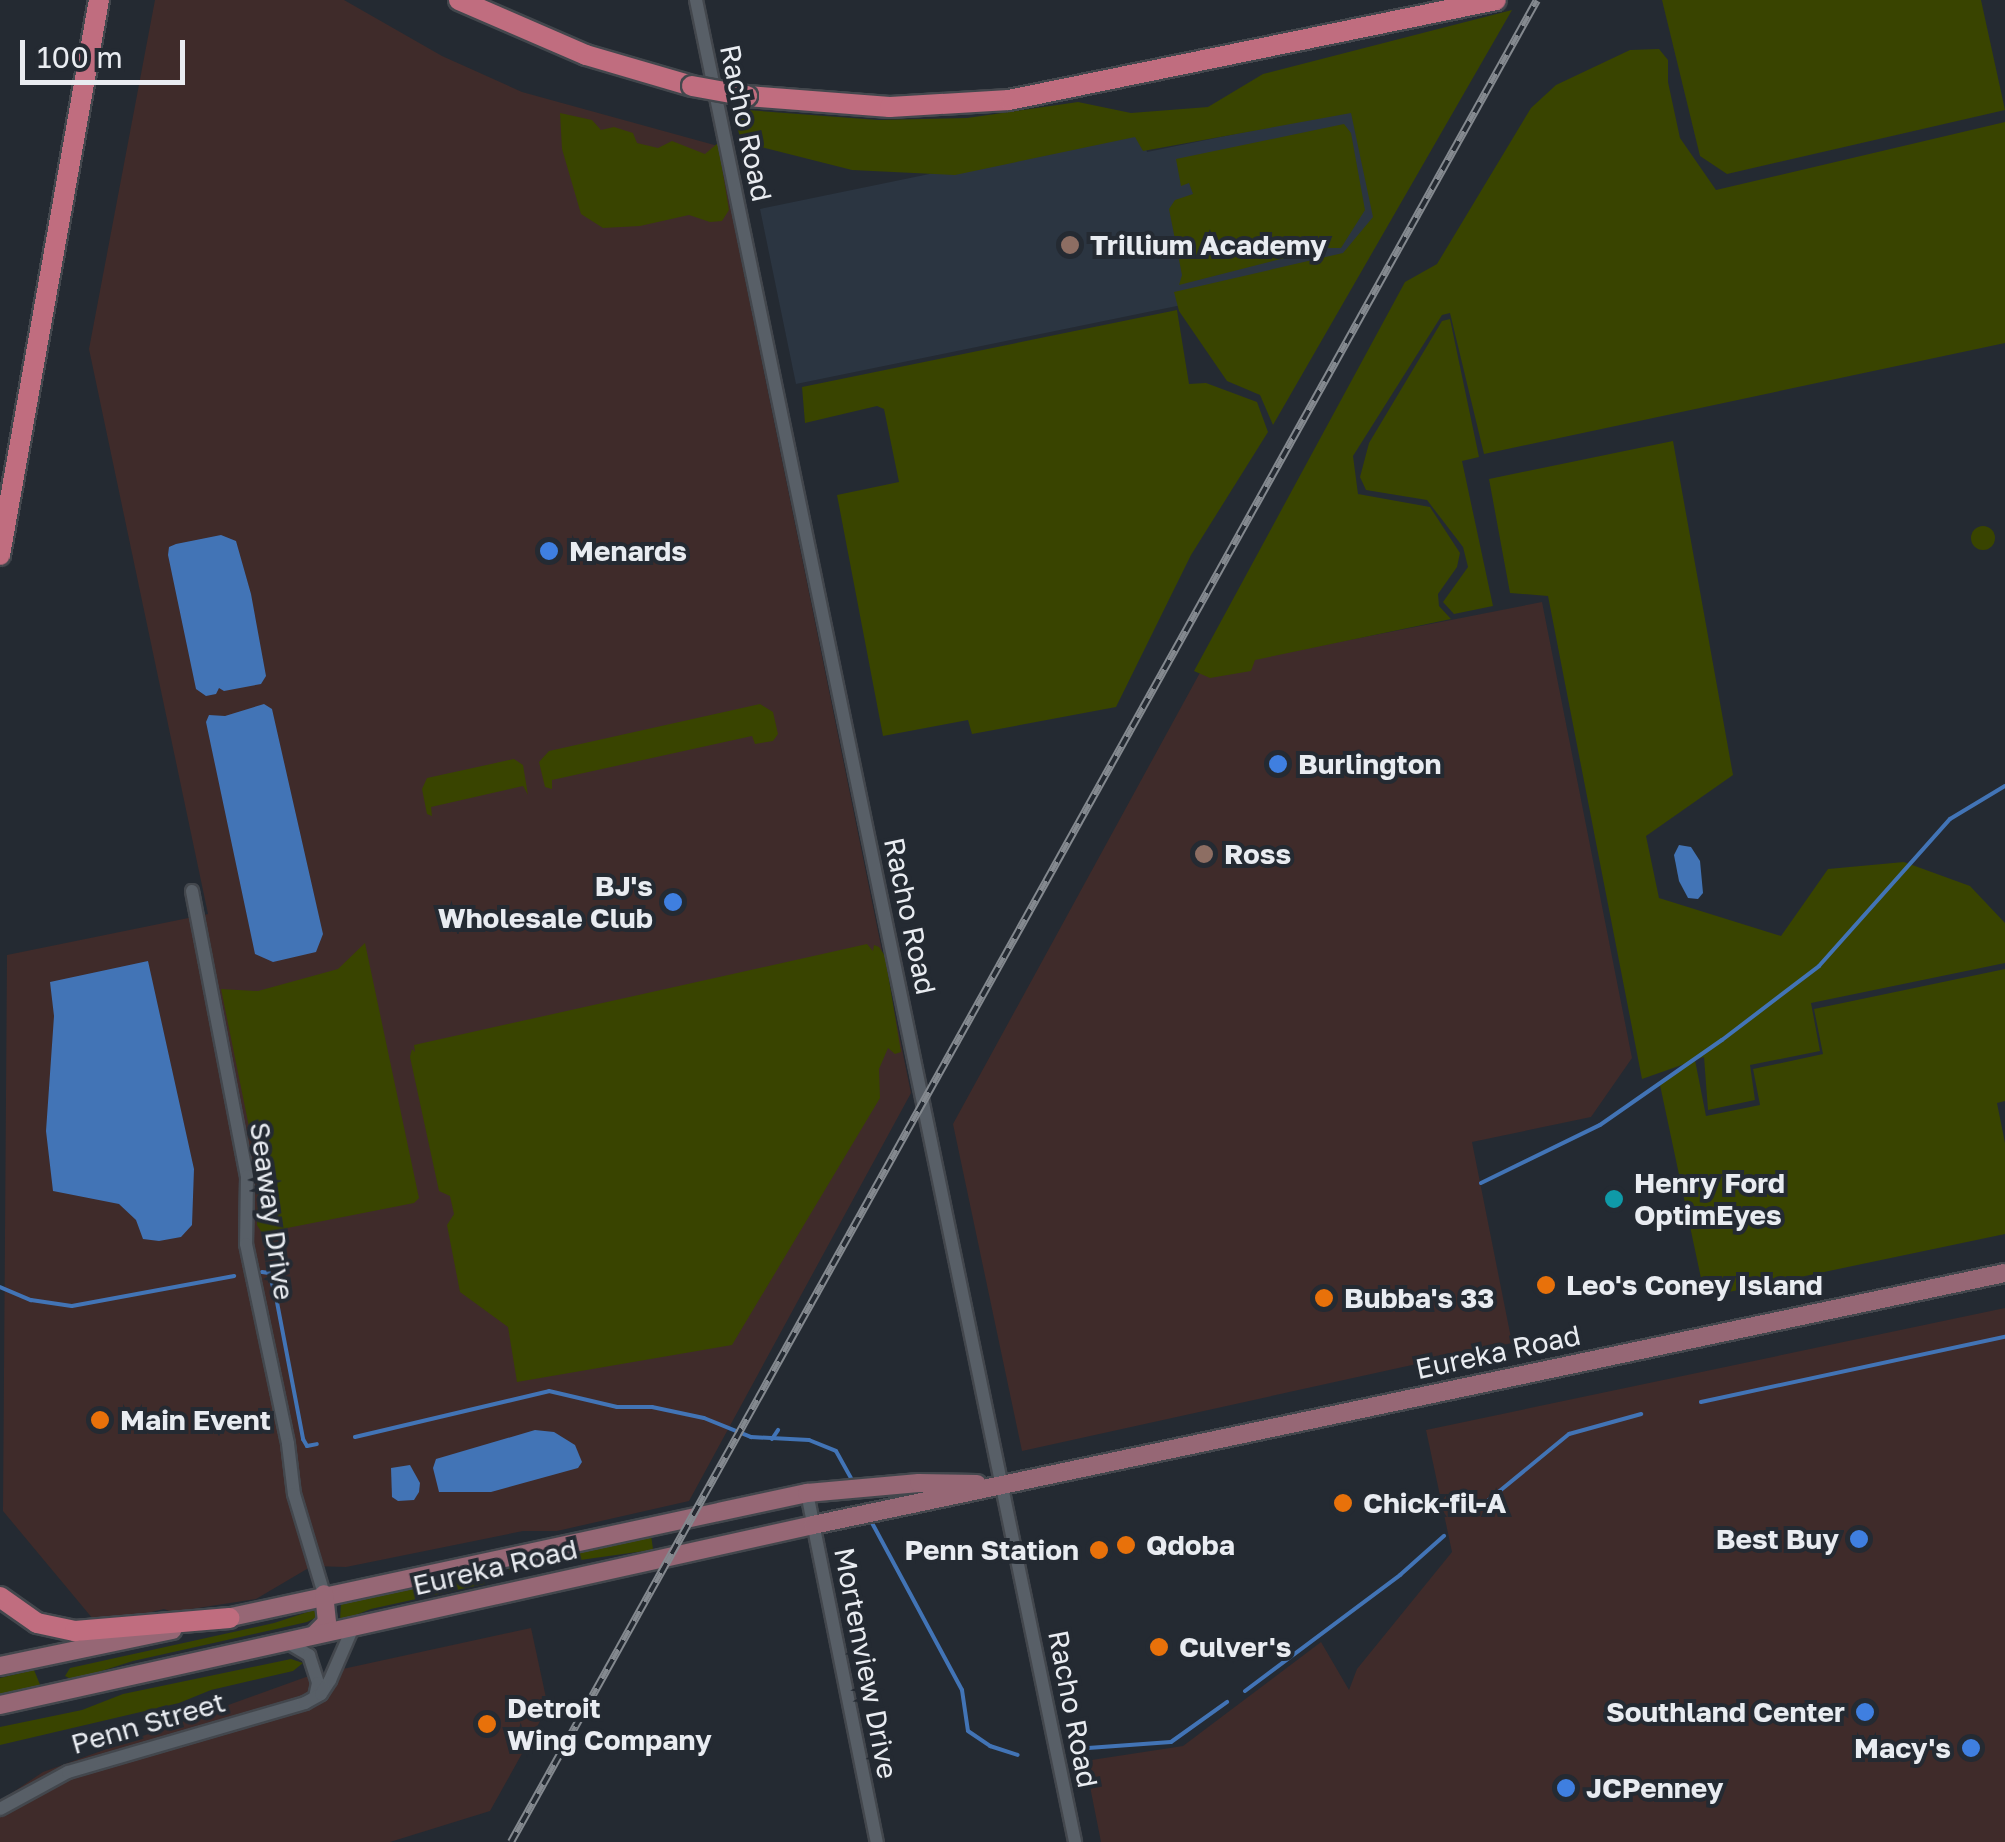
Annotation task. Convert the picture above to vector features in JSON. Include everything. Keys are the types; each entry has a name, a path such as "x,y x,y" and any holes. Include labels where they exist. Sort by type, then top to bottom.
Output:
{"highway":[{"path":"0,555 99,0"},
{"path":"458,0 586,55 692,86 746,96 890,107 1008,100 1487,2"},
{"path":"0,1596 37,1623 75,1632 229,1618"}],"main road":[{"name":"Eureka Road","path":"0,1705 1002,1484 1134,1461 2005,1273"},
{"name":"Eureka Road","path":"0,1666 807,1493 881,1486 1002,1484"},
{"path":"482,1561 497,1579 488,1598"},
{"path":"314,1636 326,1622 324,1594"},
{"path":"60,1692 48,1670 61,1654"}],"street":[{"name":"Racho Road","path":"696,0 1074,1842"},
{"name":"Seaway Drive","path":"192,891 247,1176 246,1244 285,1428 294,1494 324,1594"},
{"name":"Mortenview Drive","path":"807,1493 877,1842"},
{"path":"315,1697 330,1680 353,1627"},
{"path":"288,1642 308,1655 318,1682 315,1697"},
{"name":"Penn Street","path":"0,1809 68,1772 274,1714 315,1697"}],"shaded area":[{"path":"155,0 344,0 442,56 522,92 718,146 911,1093 689,1501 557,1531 523,1531 346,1567 312,1566 256,1599 172,1612 164,1609 98,1625 3,1511 7,955 208,914 89,349"},
{"name":"Trillium Academy","path":"1363,108 1387,221 1357,269 796,384 760,209 1142,130 1147,152"},
{"path":"1542,602 1632,1058 1591,1117 1472,1142 1512,1343 1022,1451 953,1124 1202,669"},
{"name":"Southland Center","path":"2005,1308 2005,1842 1101,1842 1085,1761 1183,1746 1321,1642 1349,1690 1357,1669 1452,1552 1426,1430"},
{"path":"531,1628 548,1707 490,1811 390,1842 0,1842 0,1801 43,1772 306,1677"}],"green space":[{"path":"1662,0 1981,0 2005,110 1727,174 1700,156"},
{"path":"1512,10 1273,425 1260,395 1227,381 1179,311 1174,292 1343,253 1373,217 1351,113 1143,151 1135,137 955,175 852,170 741,142 733,109 878,120 967,118 1078,102 1131,113 1208,107 1263,74"},
{"path":"1659,49 1668,60 1668,82 1680,138 1716,190 2005,122 2005,343 1484,454 1450,313 1442,315 1353,456 1358,494 1430,507 1460,553 1457,567 1438,594 1439,606 1451,619 1255,660 1251,671 1210,678 1194,671 1405,282 1437,264 1531,108 1556,85 1630,50"},
{"path":"560,113 592,120 601,130 614,127 633,133 637,143 658,148 672,141 705,154 718,143 729,210 722,221 710,222 689,215 640,226 603,228 581,214 562,149"},
{"path":"1344,124 1351,133 1365,210 1341,248 1324,248 1179,285 1182,275 1169,209 1175,200 1193,194 1189,183 1181,186 1176,159"},
{"path":"1177,310 1189,384 1206,383 1257,402 1268,432 1191,555 1116,707 972,734 968,720 883,736 837,495 899,482 884,409 877,406 805,423 802,387"},
{"path":"1450,319 1479,457 1462,461 1493,606 1454,614 1443,602 1468,567 1463,547 1427,500 1366,490 1360,477 1369,443 1442,321"},
{"path":"1673,441 1733,775 1646,836 1659,898 1781,936 1828,869 1904,862 1970,886 2005,923 2005,963 1811,1003 1820,1051 1750,1065 1755,1100 1708,1110 1704,1057 1695,1060 1706,1116 1760,1105 1753,1069 1823,1054 1814,1009 2005,969 2005,1101 1997,1103 2005,1143 2005,1234 1705,1297 1660,1085 1693,1061 1642,1079 1548,596 1510,593 1489,479"},
{"path":"1983,526 1995,538 1983,550 1971,538"},
{"path":"760,704 773,712 778,734 773,741 755,744 752,736 552,780 552,789 545,787 539,762 549,751"},
{"path":"514,759 523,765 528,795 523,786 431,807 432,816 427,814 422,789 427,778"},
{"path":"365,943 419,1198 414,1203 262,1233 257,1225 259,1176 221,989 258,991 338,969"},
{"path":"867,944 873,951 874,945 879,947 885,956 901,1052 895,1054 888,1048 879,1069 880,1098 732,1345 517,1382 508,1327 460,1292 447,1225 454,1214 450,1196 439,1191 410,1057 412,1049 415,1052 414,1045"},
{"path":"651,1535 653,1550 509,1570 507,1555"},
{"path":"482,1573 488,1576 484,1584 371,1609 340,1621 341,1603"},
{"path":"317,1609 315,1618 307,1622 133,1661 73,1680 65,1676 70,1668 274,1623"},
{"path":"291,1659 303,1663 293,1671 211,1690 179,1703 0,1745 0,1727 82,1710 123,1694"},
{"path":"34,1670 41,1687 0,1695 0,1678"}],"water":[{"path":"221,535 236,541 251,594 266,676 261,684 224,691 219,688 216,694 206,696 196,689 168,555 169,547 176,544"},
{"path":"264,704 272,709 323,934 316,952 273,962 255,954 206,722 209,715 225,716"},
{"path":"1679,845 1691,847 1700,861 1703,893 1698,899 1688,898 1679,881 1674,855"},
{"path":"148,961 194,1169 192,1225 181,1237 159,1241 143,1239 136,1220 119,1204 53,1191 46,1131 54,1016 50,982"},
{"path":"535,1430 554,1432 575,1445 582,1462 578,1468 491,1492 439,1492 433,1468 436,1459"},
{"path":"410,1465 420,1483 419,1492 414,1500 398,1501 392,1497 391,1468"}],"waterway":[{"path":"1481,1183 1600,1125 1722,1040 1819,966 1950,819 2005,786"},
{"path":"262,1272 269,1273 276,1297 303,1439 307,1446 317,1444"},
{"path":"0,1287 31,1300 72,1306 234,1276"},
{"path":"1701,1402 2005,1337"},
{"path":"355,1437 549,1391 617,1407 652,1407 704,1418 751,1437 809,1440 836,1451 852,1480"},
{"path":"1485,1503 1569,1434 1641,1414"},
{"path":"772,1439 778,1430"},
{"path":"871,1521 962,1690 968,1731 990,1746 1018,1755"},
{"path":"1245,1691 1400,1575 1444,1536"},
{"path":"1088,1748 1171,1742 1227,1702"}],"railway":[{"path":"511,1842 1537,0"}],"place":[{"name":"Trillium Academy","path":"1070,245"},
{"name":"Menards","path":"549,551"},
{"name":"Burlington","path":"1278,764"},
{"name":"Ross","path":"1204,854"},
{"name":"BJ's Wholesale Club","path":"673,902"},
{"name":"Henry Ford OptimEyes","path":"1614,1199"},
{"name":"Leo's Coney Island","path":"1546,1285"},
{"name":"Bubba's 33","path":"1324,1298"},
{"name":"Main Event","path":"100,1420"},
{"name":"Chick-fil-A","path":"1343,1503"},
{"name":"Best Buy","path":"1859,1539"},
{"name":"Qdoba","path":"1126,1545"},
{"name":"Penn Station","path":"1099,1550"},
{"name":"Culver's","path":"1159,1647"},
{"name":"Southland Center","path":"1865,1712"},
{"name":"Detroit Wing Company","path":"487,1724"},
{"name":"Macy's","path":"1971,1748"},
{"name":"JCPenney","path":"1566,1788"}]}
